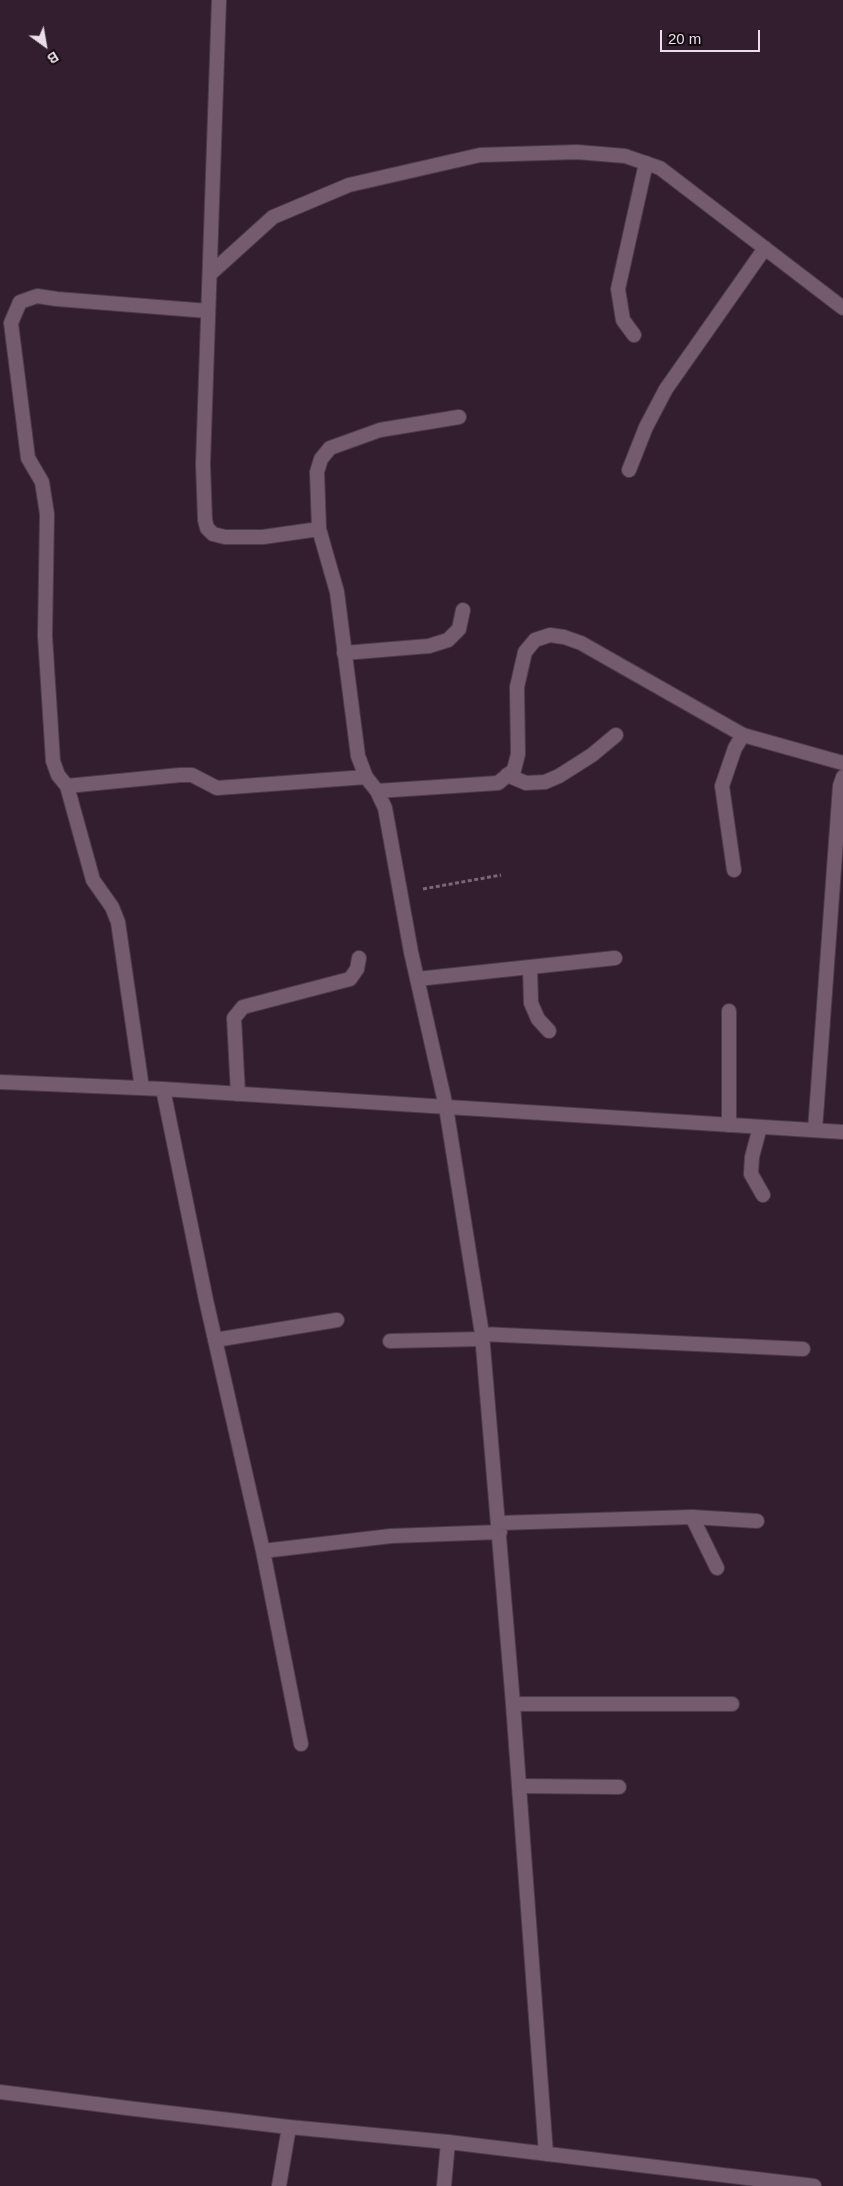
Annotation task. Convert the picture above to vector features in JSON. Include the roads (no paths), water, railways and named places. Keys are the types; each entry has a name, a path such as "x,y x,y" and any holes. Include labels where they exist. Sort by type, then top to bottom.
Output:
{"street":[{"path":"219,0 203,464 204,520 207,528 213,534 225,538 263,537 319,529"},
{"path":"210,274 273,218 349,185 480,155 577,152 625,156 660,168 843,308"},
{"path":"634,335 623,320 618,289 646,163"},
{"path":"629,470 646,427 666,388 765,248"},
{"path":"142,1088 118,922 112,908 93,880 67,786 58,775 53,761 45,636 47,514 42,482 28,458 11,323 20,302 37,296 208,311"},
{"path":"459,417 380,430 330,448 321,459 317,472 319,529 337,592 358,756 366,777 377,791 385,808 417,978 446,1107 482,1337 520,1786 546,2154"},
{"path":"344,653 429,646 448,640 459,629 463,610"},
{"path":"377,791 498,783 514,770 518,754 517,687 525,652 535,640 550,636 564,637 581,643 743,735 843,763"},
{"path":"507,775 526,783 545,782 559,776 592,755 616,735"},
{"path":"734,870 722,786 735,748 743,735"},
{"path":"67,786 180,775 192,775 217,788 366,777"},
{"path":"815,1130 840,786 843,777"},
{"path":"238,1094 234,1018 243,1007 350,979 357,969 359,958"},
{"path":"417,978 615,958"},
{"path":"530,967 531,1003 538,1019 549,1031"},
{"path":"729,1011 729,1125"},
{"path":"0,1082 162,1089 843,1132"},
{"path":"162,1089 215,1340 264,1551 301,1744"},
{"path":"760,1127 752,1158 751,1174 763,1195"},
{"path":"215,1340 337,1320"},
{"path":"390,1341 482,1337 803,1349"},
{"path":"264,1551 391,1536 499,1527 692,1517 757,1520"},
{"path":"692,1517 716,1568"},
{"path":"513,1704 732,1704"},
{"path":"520,1786 619,1787"},
{"path":"0,2092 290,2127 448,2142 814,2186"},
{"path":"279,2186 290,2127"},
{"path":"444,2186 448,2142"}]}
